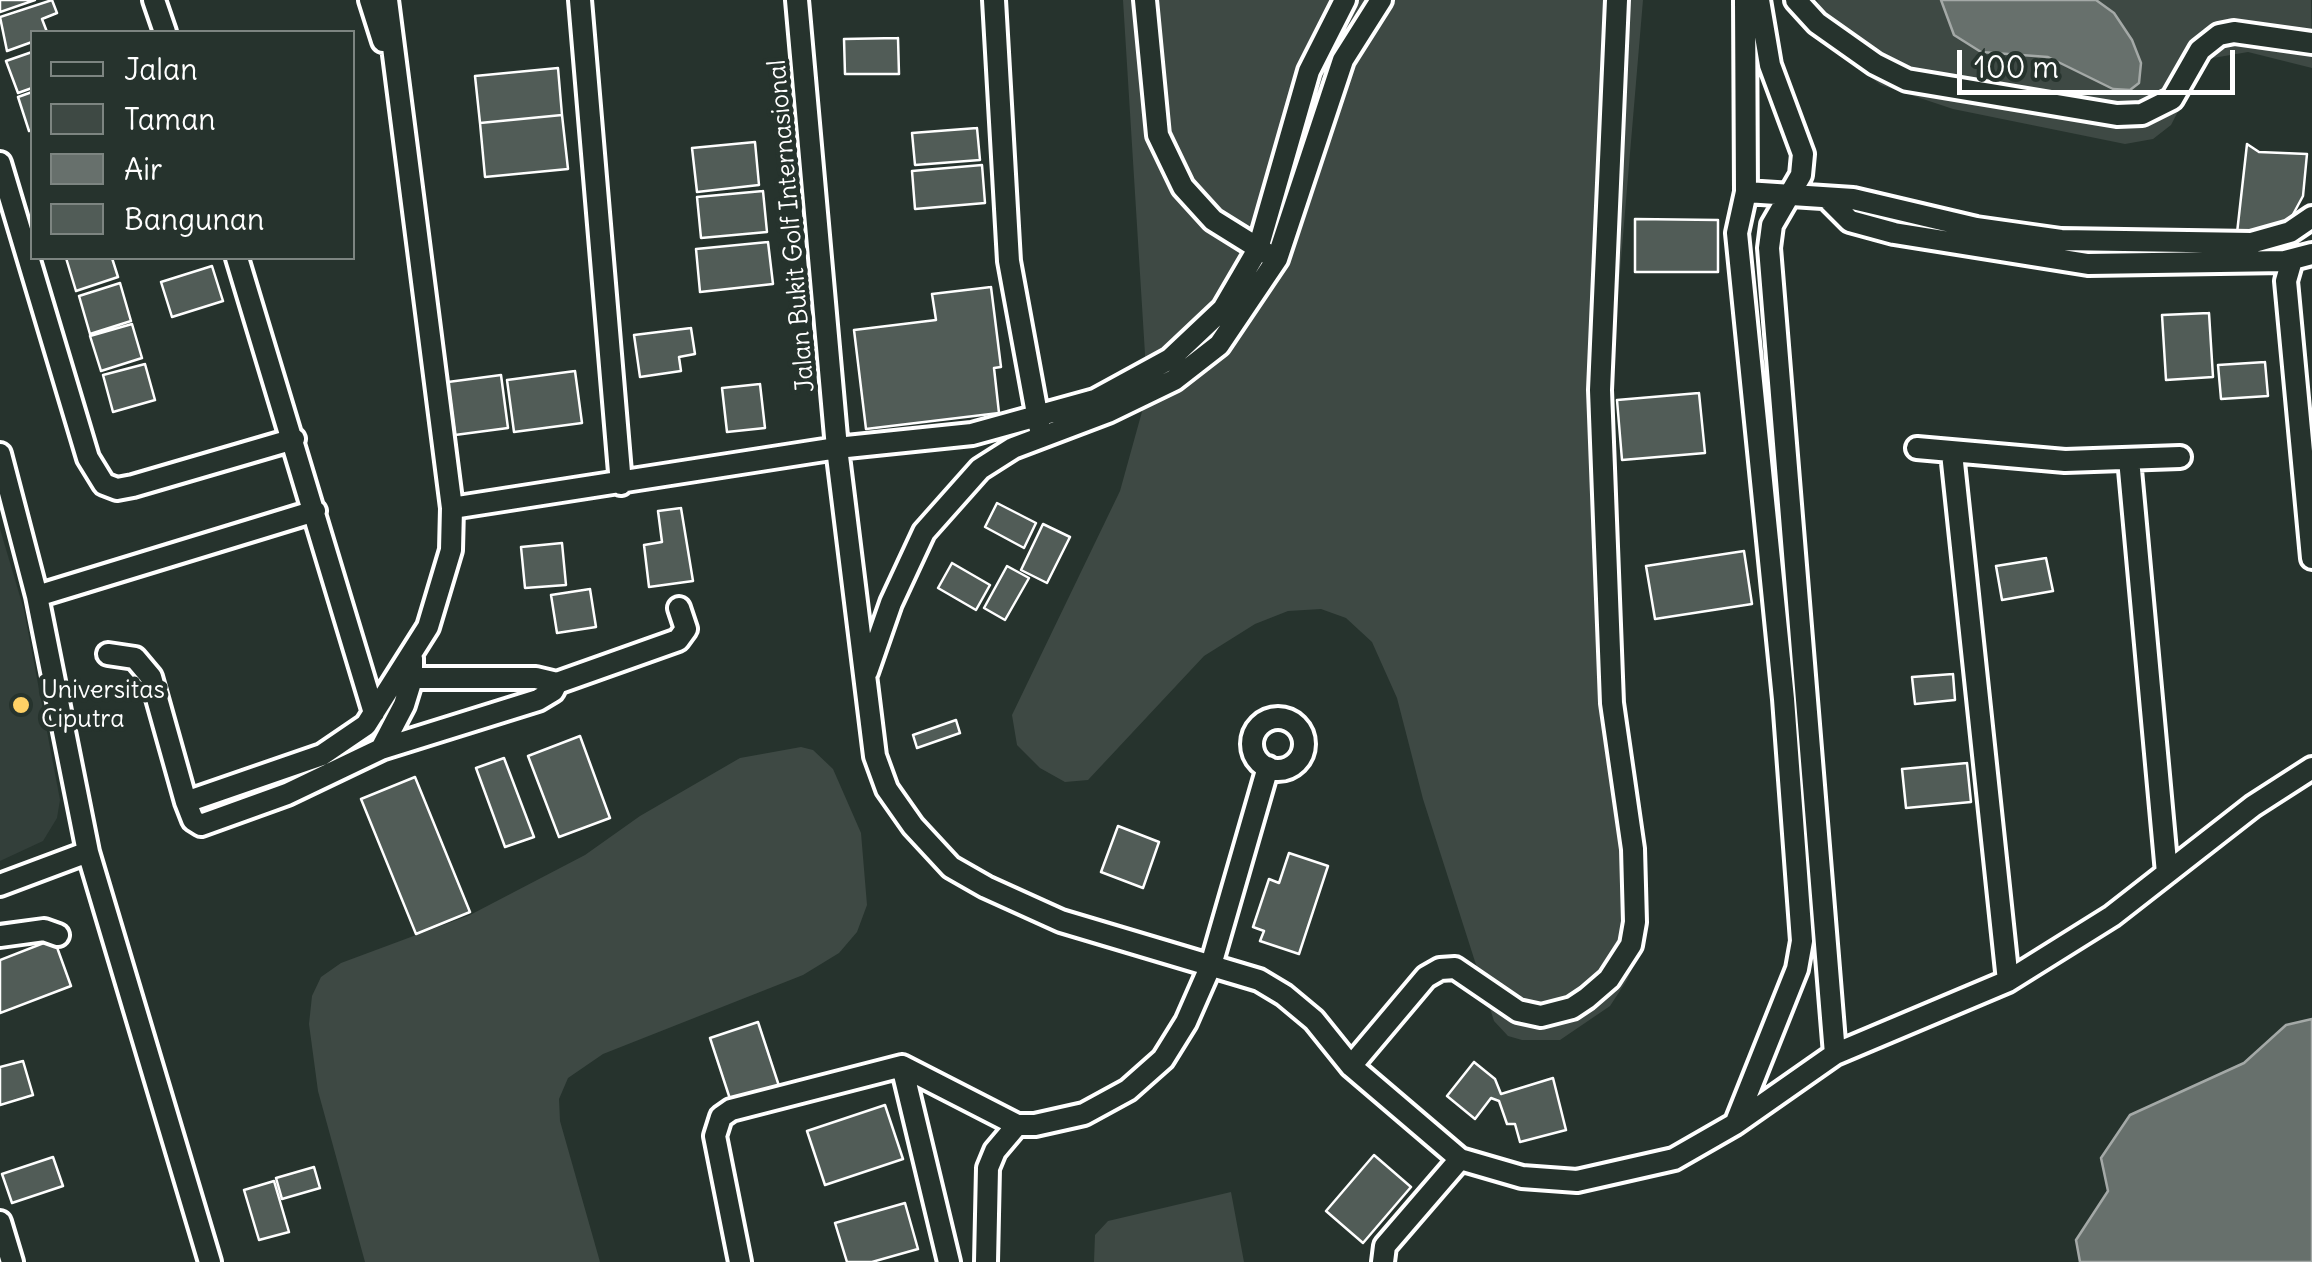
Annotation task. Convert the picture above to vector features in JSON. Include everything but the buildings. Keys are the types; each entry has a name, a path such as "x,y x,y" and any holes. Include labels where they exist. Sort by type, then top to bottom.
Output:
{"street":[{"path":"154,0 163,30"},
{"path":"370,0 394,76"},
{"path":"381,750 406,672 442,590 452,508 387,0"},
{"path":"580,0 621,484"},
{"name":"Jalan Bukit Golf Internasional","path":"797,0 837,448 874,756 887,789 913,826 951,867 1061,921 1259,980 1284,994 1314,1020 1352,1066 1460,1158"},
{"path":"994,0 1009,261 1040,428"},
{"path":"1144,0 1158,135 1184,187 1206,212 1268,254"},
{"path":"1268,254 1309,71 1345,0"},
{"path":"452,508 837,448 1040,428 1108,412 1174,380 1218,345 1268,254 1343,60 1381,0"},
{"path":"1352,1066 1426,977 1440,969 1455,968 1518,1012 1542,1016 1572,1008 1587,998 1609,979 1631,945 1635,922 1633,849 1612,703 1600,390 1617,0"},
{"path":"1735,1124 1797,969 1802,941 1784,699 1737,233 1746,192 1746,0"},
{"path":"1759,0 1770,65 1803,154 1802,175 1772,225 1770,248 1835,1054"},
{"path":"1796,0 1817,23 1874,64 1907,80 2118,115 2142,114 2172,98 2200,50 2219,35 2234,32 2312,43"},
{"path":"0,163 88,458 104,484 117,488 133,486 294,439"},
{"path":"1746,192 1793,193 1830,201 1854,199 1976,228 2060,240 2195,246 2261,242 2290,232 2312,217"},
{"path":"1830,201 1850,220 1894,233 2088,264 2302,257"},
{"path":"2302,257 2286,281 2312,558"},
{"path":"239,260 374,713"},
{"path":"865,679 891,602 936,514 980,469 1040,428"},
{"path":"1917,448 2065,461 2180,457"},
{"path":"1952,453 2008,981"},
{"path":"0,454 8,514 37,596 88,852 210,1262"},
{"path":"2129,459 2167,873"},
{"path":"37,596 315,511"},
{"path":"406,672 536,678 556,683 678,640 686,629 678,608"},
{"path":"108,654 135,658 151,677 186,802 193,820 202,824 287,794 381,750 524,705 550,694 556,683"},
{"path":"186,802 322,755 356,734 406,672"},
{"path":"740,1262 714,1136 721,1117 741,1105 902,1066 1017,1125 1084,1114 1128,1090 1163,1059 1186,1022 1211,966 1268,767"},
{"path":"1383,1262 1386,1246 1460,1158 1522,1177 1578,1181 1674,1159 1735,1124 1835,1054 2008,981 2112,916 2253,806 2312,768"},
{"path":"0,885 88,852"},
{"path":"0,936 44,930 58,936"},
{"path":"902,1066 949,1262"},
{"path":"986,1262 988,1168 995,1150 1017,1125"},
{"path":"0,1222 12,1262"}],"shaded area":[{"name":"Universitas Ciputra","path":"0,529 24,610 60,800 57,818 43,841 0,861"}],"green space":[{"path":"1123,0 1643,0 1609,401 1618,636 1646,903 1639,953 1627,980 1610,1006 1560,1040 1508,1036 1494,1021 1423,799 1397,698 1372,642 1346,618 1321,609 1288,611 1255,624 1204,656 1088,780 1065,782 1040,768 1017,745 1012,715 1120,491 1143,408 1145,354"},
{"path":"1817,0 2311,0 2312,68 2248,52 2213,58 2201,67 2171,125 2153,139 2125,144 1953,109 1881,85 1842,56"},
{"path":"801,747 813,750 833,769 861,833 867,905 857,932 839,953 803,975 603,1054 568,1078 559,1099 560,1121 600,1262 365,1262 318,1091 309,1024 312,996 321,977 341,963 470,915 585,855 640,816 740,758"},
{"path":"1231,1192 1244,1262 1094,1262 1095,1235 1108,1221"}],"water":[{"path":"1941,0 2096,0 2114,13 2132,40 2141,63 2139,83 2130,90 2113,89 2048,57 1981,52 1954,35"},
{"path":"2312,1019 2312,1262 2080,1262 2076,1240 2108,1191 2101,1158 2130,1115 2244,1063 2286,1025"}],"place":[{"name":"Universitas Ciputra","path":"21,705"}]}
